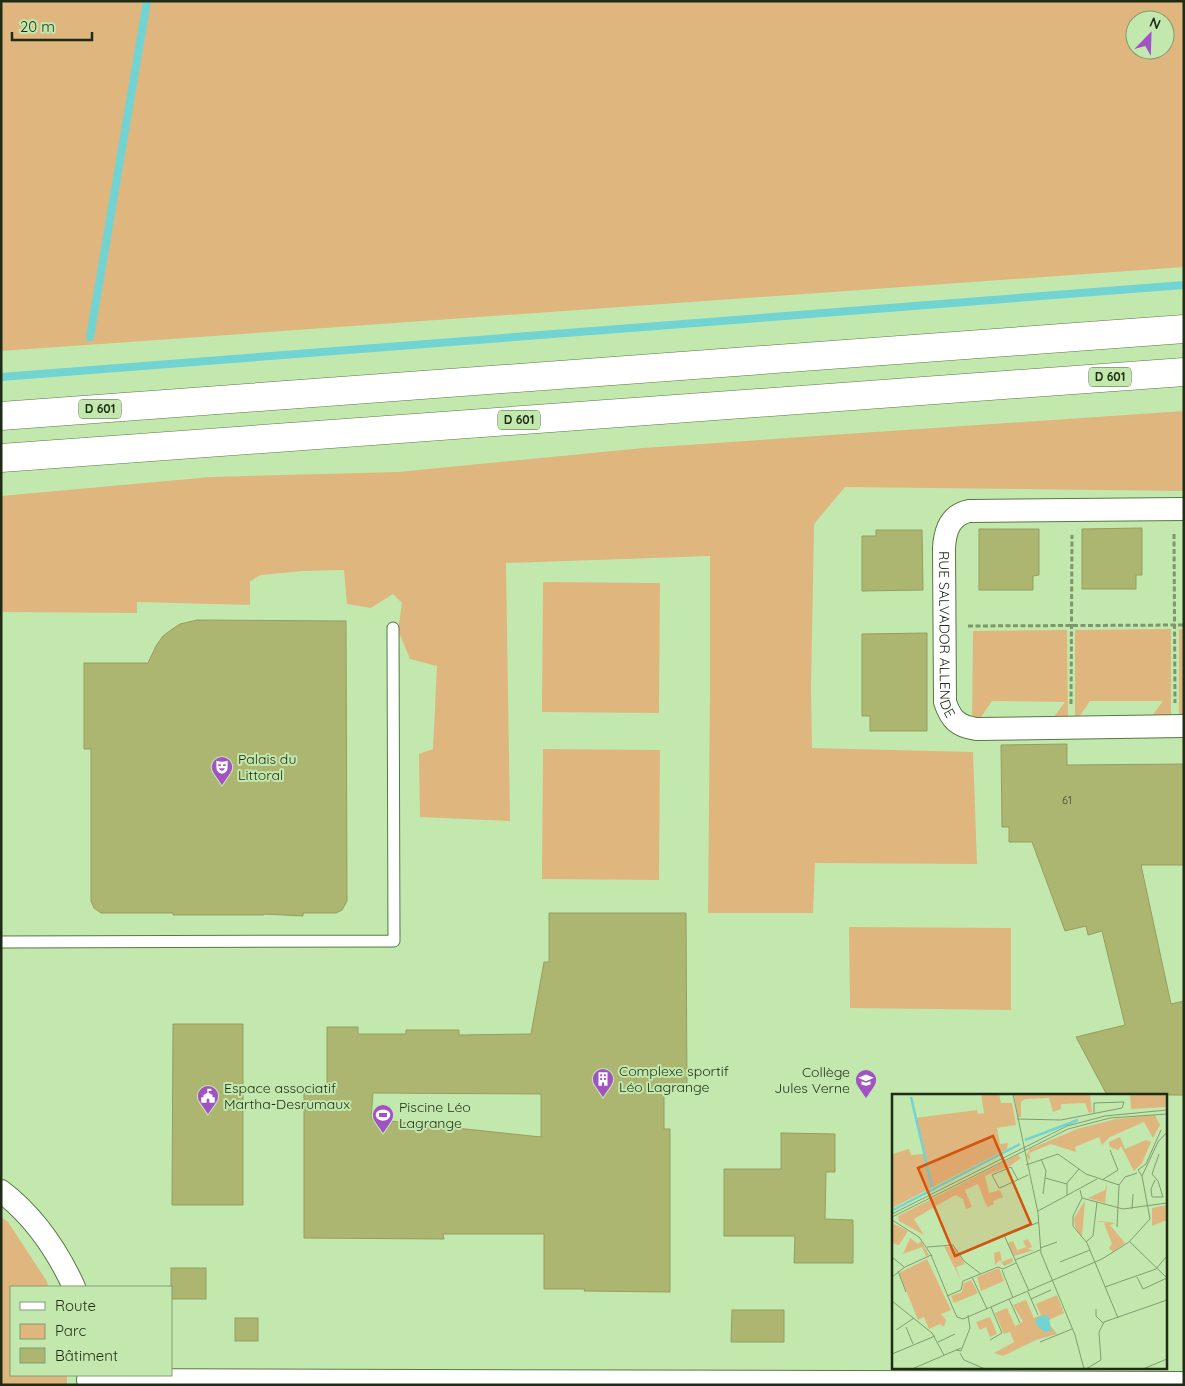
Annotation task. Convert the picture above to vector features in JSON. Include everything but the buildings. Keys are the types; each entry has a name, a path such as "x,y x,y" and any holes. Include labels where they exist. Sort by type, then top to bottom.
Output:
{"main road":[{"name":"D 601","path":"1,416 1184,329"},
{"name":"D 601","path":"1,458 1184,372"}],"street":[{"name":"RUE SALVADOR ALLENDE","path":"1179,509 974,510 965,512 952,520 944,539 945,702 953,719 966,727 976,730 1179,726"},
{"path":"1,1191 40,1230 58,1255 74,1286"},
{"path":"88,1380 774,1384 1184,1383"}],"lane":[{"path":"1,942 394,941 393,628"}],"path":[{"path":"1179,509 1174,625 1179,726"},
{"path":"1071,728 1072,510"},
{"path":"968,626 1184,625"}],"green space":[{"path":"1,1 1184,1 1184,267 1,351"},
{"path":"1184,411 1184,491 845,487 814,524 811,688 812,748 973,752 977,864 815,863 813,913 708,913 710,556 506,563 510,821 420,817 419,754 433,749 437,666 410,659 398,630 402,603 393,594 371,608 347,604 344,570 261,575 250,581 250,605 137,602 137,613 1,612 1,496 211,477 398,472 643,448"},
{"path":"543,582 660,583 659,713 542,712"},
{"path":"1171,629 1171,720 1148,721 1163,701 1090,701 1077,720 1075,720 1075,630"},
{"path":"1179,629 1184,630 1184,716 1179,716"},
{"path":"1067,630 1068,721 1050,722 1065,702 992,701 979,720 972,720 973,631"},
{"path":"543,749 660,750 659,880 542,879"},
{"path":"849,927 1011,928 1011,1010 850,1008"},
{"path":"1,1217 8,1222 49,1286 10,1286 10,1376 67,1376 67,1385 1,1385"}],"waterway":[{"path":"90,337 147,1"},
{"path":"1,377 1184,285"}],"place":[{"name":"Palais du Littoral","path":"222,786"},
{"name":"Complexe sportif Léo Lagrange","path":"603,1098"},
{"name":"Collège Jules Verne","path":"866,1099"},
{"name":"Espace associatif Martha-Desrumaux","path":"208,1115"},
{"name":"Piscine Léo Lagrange","path":"383,1134"}]}
